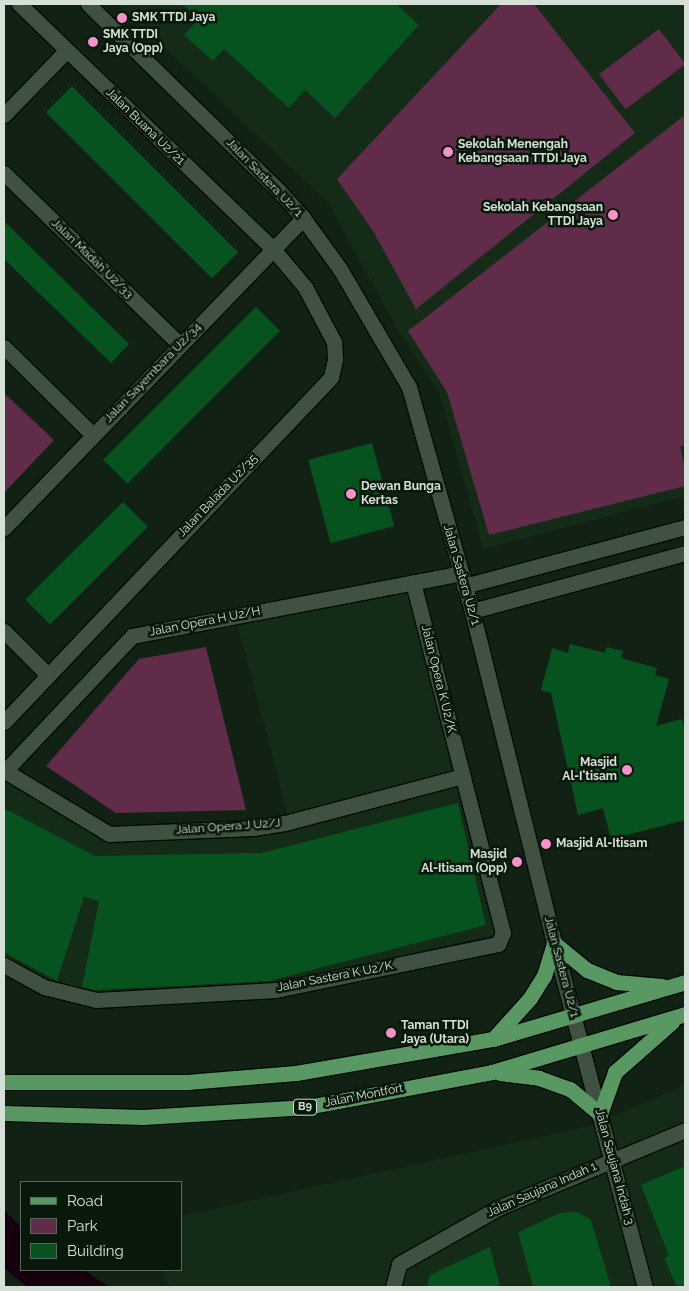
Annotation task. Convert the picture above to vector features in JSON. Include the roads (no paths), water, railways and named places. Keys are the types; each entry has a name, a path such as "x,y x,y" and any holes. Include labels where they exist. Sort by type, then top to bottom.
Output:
{"main road":[{"path":"493,1039 530,998 544,976 554,943 587,970 616,982 678,984"},
{"path":"4,1082 187,1082 296,1073 493,1039 678,984"},
{"path":"492,1072 539,1078 570,1089 600,1114 615,1072 682,1015"},
{"name":"Jalan Montfort","path":"4,1113 143,1117 307,1107 492,1072 582,1047 682,1015"}],"street":[{"name":"Jalan Buana U2/21","path":"19,4 273,249"},
{"name":"Jalan Sastera U2/1","path":"88,4 279,191 302,218 340,269 409,387 472,611 554,943 582,1047"},
{"path":"4,115 66,51"},
{"name":"Jalan Madah U2/33","path":"4,173 180,345"},
{"name":"Jalan Sayembara U2/34","path":"4,528 302,218"},
{"name":"Jalan Balada U2/35","path":"4,722 331,377 334,342 305,287 273,249"},
{"path":"4,347 93,435"},
{"name":"Jalan Opera H U2/H","path":"5,772 132,636 414,582 463,579 685,527"},
{"path":"472,611 685,553"},
{"name":"Jalan Opera K U2/K","path":"414,582 463,776"},
{"path":"4,631 48,675"},
{"name":"Jalan Opera J U2/J","path":"5,772 108,834 253,828 285,824 463,776"},
{"name":"Jalan Sastera K U2/K","path":"4,965 44,988 96,1000 276,990 498,944 503,933 463,776"},
{"name":"Jalan Saujana Indah 3","path":"582,1047 645,1287"},
{"name":"Jalan Saujana Indah 1","path":"393,1287 399,1264 498,1208 685,1130"}],"place":[{"name":"SMK TTDI Jaya","path":"122,18"},
{"name":"SMK TTDI Jaya (Opp)","path":"93,42"},
{"name":"Sekolah Menengah Kebangsaan TTDI Jaya","path":"448,152"},
{"name":"Sekolah Kebangsaan TTDI Jaya","path":"613,215"},
{"name":"Dewan Bunga Kertas","path":"351,494"},
{"name":"Masjid Al-I'tisam","path":"627,770"},
{"name":"Masjid Al-Itisam","path":"546,844"},
{"name":"Masjid Al-Itisam (Opp)","path":"517,862"},
{"name":"Taman TTDI Jaya (Utara)","path":"391,1033"}]}
